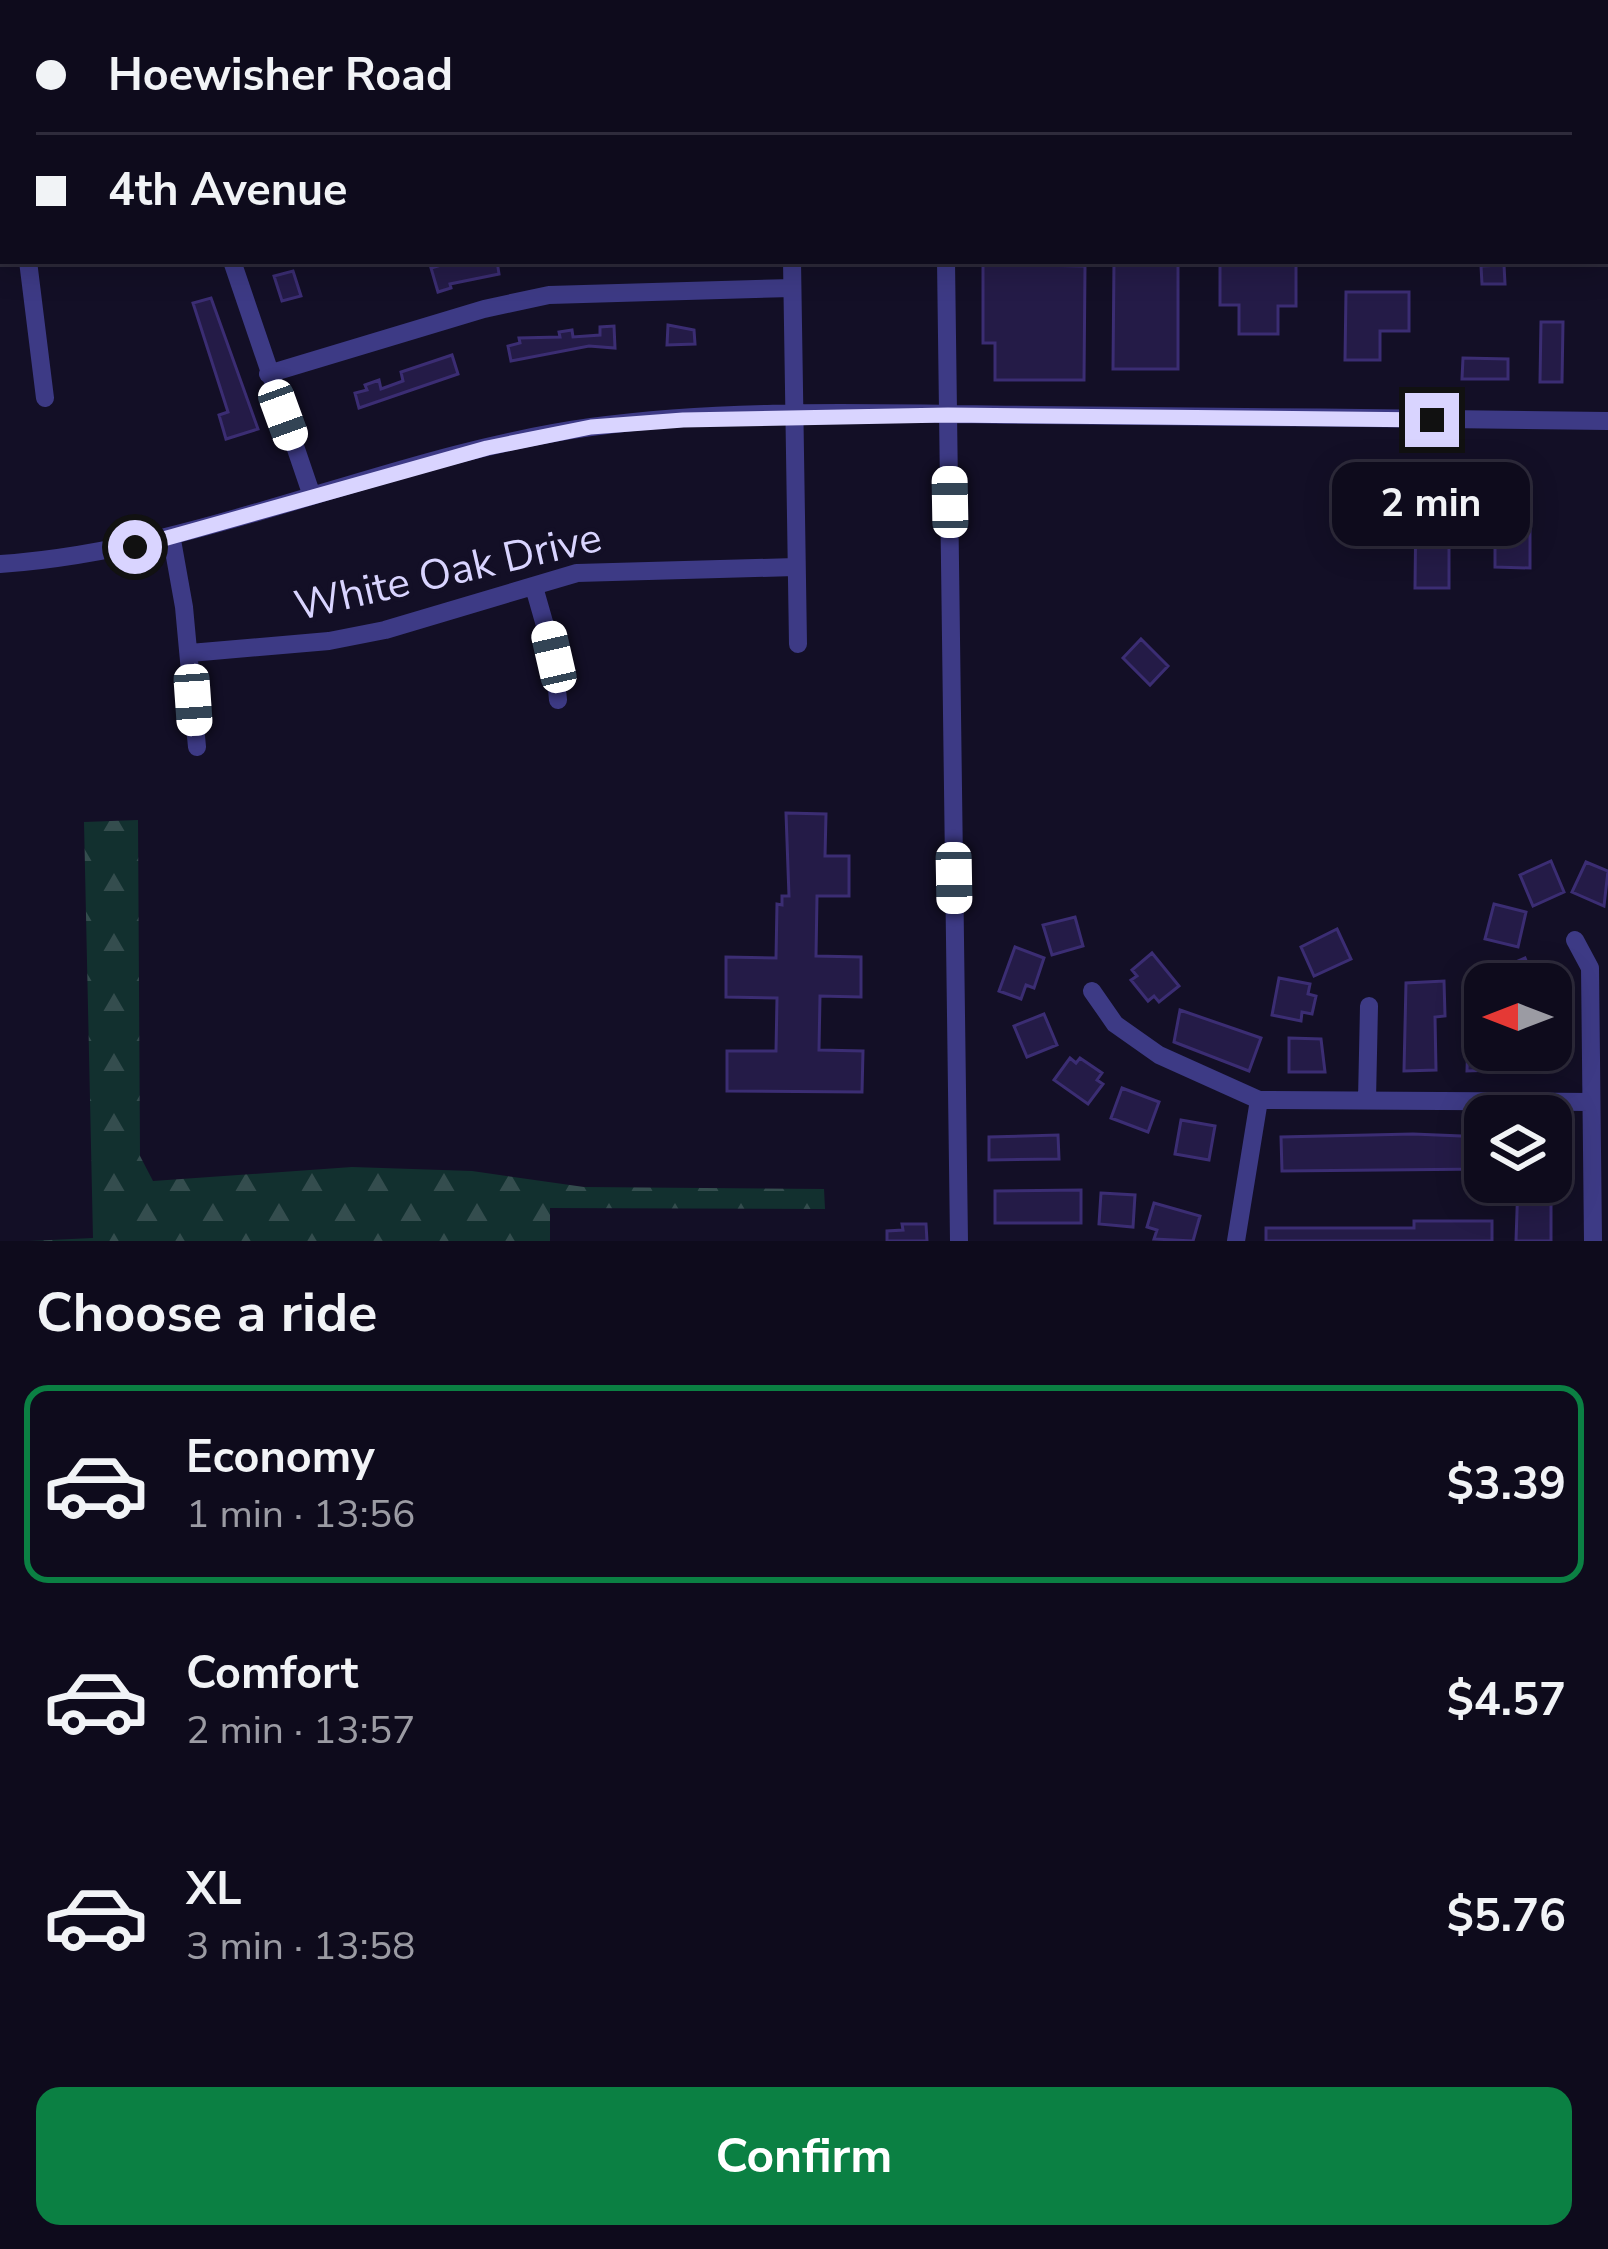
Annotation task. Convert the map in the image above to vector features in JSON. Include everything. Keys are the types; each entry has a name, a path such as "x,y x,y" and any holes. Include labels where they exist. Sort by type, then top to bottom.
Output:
{"street":[{"path":"28,264 45,398"},
{"path":"233,264 312,496"},
{"path":"792,264 797,644"},
{"path":"946,264 959,1241"},
{"path":"268,374 484,309 548,295 792,288"},
{"path":"0,564 172,540 487,448 591,427 948,415 1608,421"},
{"path":"172,540 190,653 197,747"},
{"name":"White Oak Drive","path":"190,653 348,637 533,586 621,568 795,567"},
{"path":"533,586 554,657 558,700"},
{"path":"1575,940 1590,968 1593,1241"},
{"path":"1092,991 1115,1024 1159,1054 1259,1100 1591,1102"},
{"path":"1367,1100 1369,1006"},
{"path":"1236,1241 1259,1100"}],"green space":[{"path":"138,820 140,1156 153,1181 352,1167 472,1171 584,1187 824,1189 825,1209 550,1208 550,1241 29,1241 93,1238 84,822"}],"building":[{"path":"497,264 499,274 450,284 451,288 438,292 431,268"},
{"path":"983,264 1085,266 1084,380 995,380 995,343 983,343"},
{"path":"1114,264 1178,264 1178,369 1113,369"},
{"path":"1220,264 1296,264 1296,306 1278,306 1278,334 1239,334 1239,305 1220,305"},
{"path":"1504,265 1505,284 1482,284 1481,266"},
{"path":"293,271 301,296 282,301 274,276"},
{"path":"1346,292 1409,292 1409,331 1380,331 1380,360 1345,360"},
{"path":"211,298 258,429 226,439 219,415 228,412 193,303"},
{"path":"1541,322 1563,322 1562,382 1540,382"},
{"path":"668,325 694,330 695,344 667,345"},
{"path":"614,326 615,348 589,346 511,361 508,346 520,343 519,338 560,337 559,332 572,330 573,337 600,335 600,327"},
{"path":"452,355 458,374 359,408 355,393 367,390 365,385 379,380 381,389 403,381 401,372"},
{"path":"1463,358 1508,359 1508,379 1462,379"},
{"path":"1416,502 1449,502 1449,588 1415,588"},
{"path":"1502,502 1524,502 1524,519 1530,519 1530,568 1495,567 1495,519 1502,519"},
{"path":"1141,639 1168,666 1150,685 1123,658"},
{"path":"786,813 826,814 825,856 849,856 849,896 817,896 816,956 861,957 861,997 820,996 819,1050 863,1051 862,1092 727,1091 727,1051 776,1051 777,998 726,997 726,957 776,958 777,904 782,905 782,896 789,896"},
{"path":"1551,861 1564,892 1533,906 1520,875"},
{"path":"1586,862 1608,871 1604,906 1572,892"},
{"path":"1494,904 1526,912 1518,947 1485,939"},
{"path":"1075,917 1083,946 1052,955 1043,925"},
{"path":"1337,929 1351,959 1314,976 1301,947"},
{"path":"1015,947 1044,958 1034,988 1026,985 1021,999 999,991"},
{"path":"1152,953 1179,986 1159,1002 1154,996 1148,1001 1131,980 1137,976 1132,970"},
{"path":"1279,978 1310,984 1308,994 1316,996 1312,1014 1302,1012 1301,1021 1272,1015"},
{"path":"1444,981 1445,1016 1435,1017 1436,1070 1404,1071 1406,983"},
{"path":"1180,1010 1261,1038 1249,1071 1174,1042"},
{"path":"1044,1014 1057,1045 1027,1057 1014,1026"},
{"path":"1289,1038 1321,1039 1325,1072 1289,1072"},
{"path":"1070,1058 1076,1063 1080,1058 1102,1073 1097,1080 1103,1084 1088,1104 1054,1080"},
{"path":"1122,1088 1159,1102 1148,1132 1111,1118"},
{"path":"1181,1120 1215,1126 1209,1160 1175,1154"},
{"path":"1058,1135 1059,1159 989,1160 989,1137"},
{"path":"1464,1136 1464,1169 1282,1171 1281,1137"},
{"path":"1081,1190 1081,1223 995,1223 995,1191"},
{"path":"1101,1193 1135,1195 1133,1227 1099,1224"},
{"path":"1154,1203 1200,1216 1193,1241 1154,1239 1157,1230 1147,1227"},
{"path":"1517,1203 1551,1203 1551,1241 1516,1241"},
{"path":"1414,1221 1492,1221 1492,1241 1266,1241 1266,1228 1414,1228"},
{"path":"902,1224 926,1224 927,1241 887,1241 887,1231 903,1230"}],"route":[{"path":"135,547 487,448 591,427 683,420 948,415 1432,420"}]}
